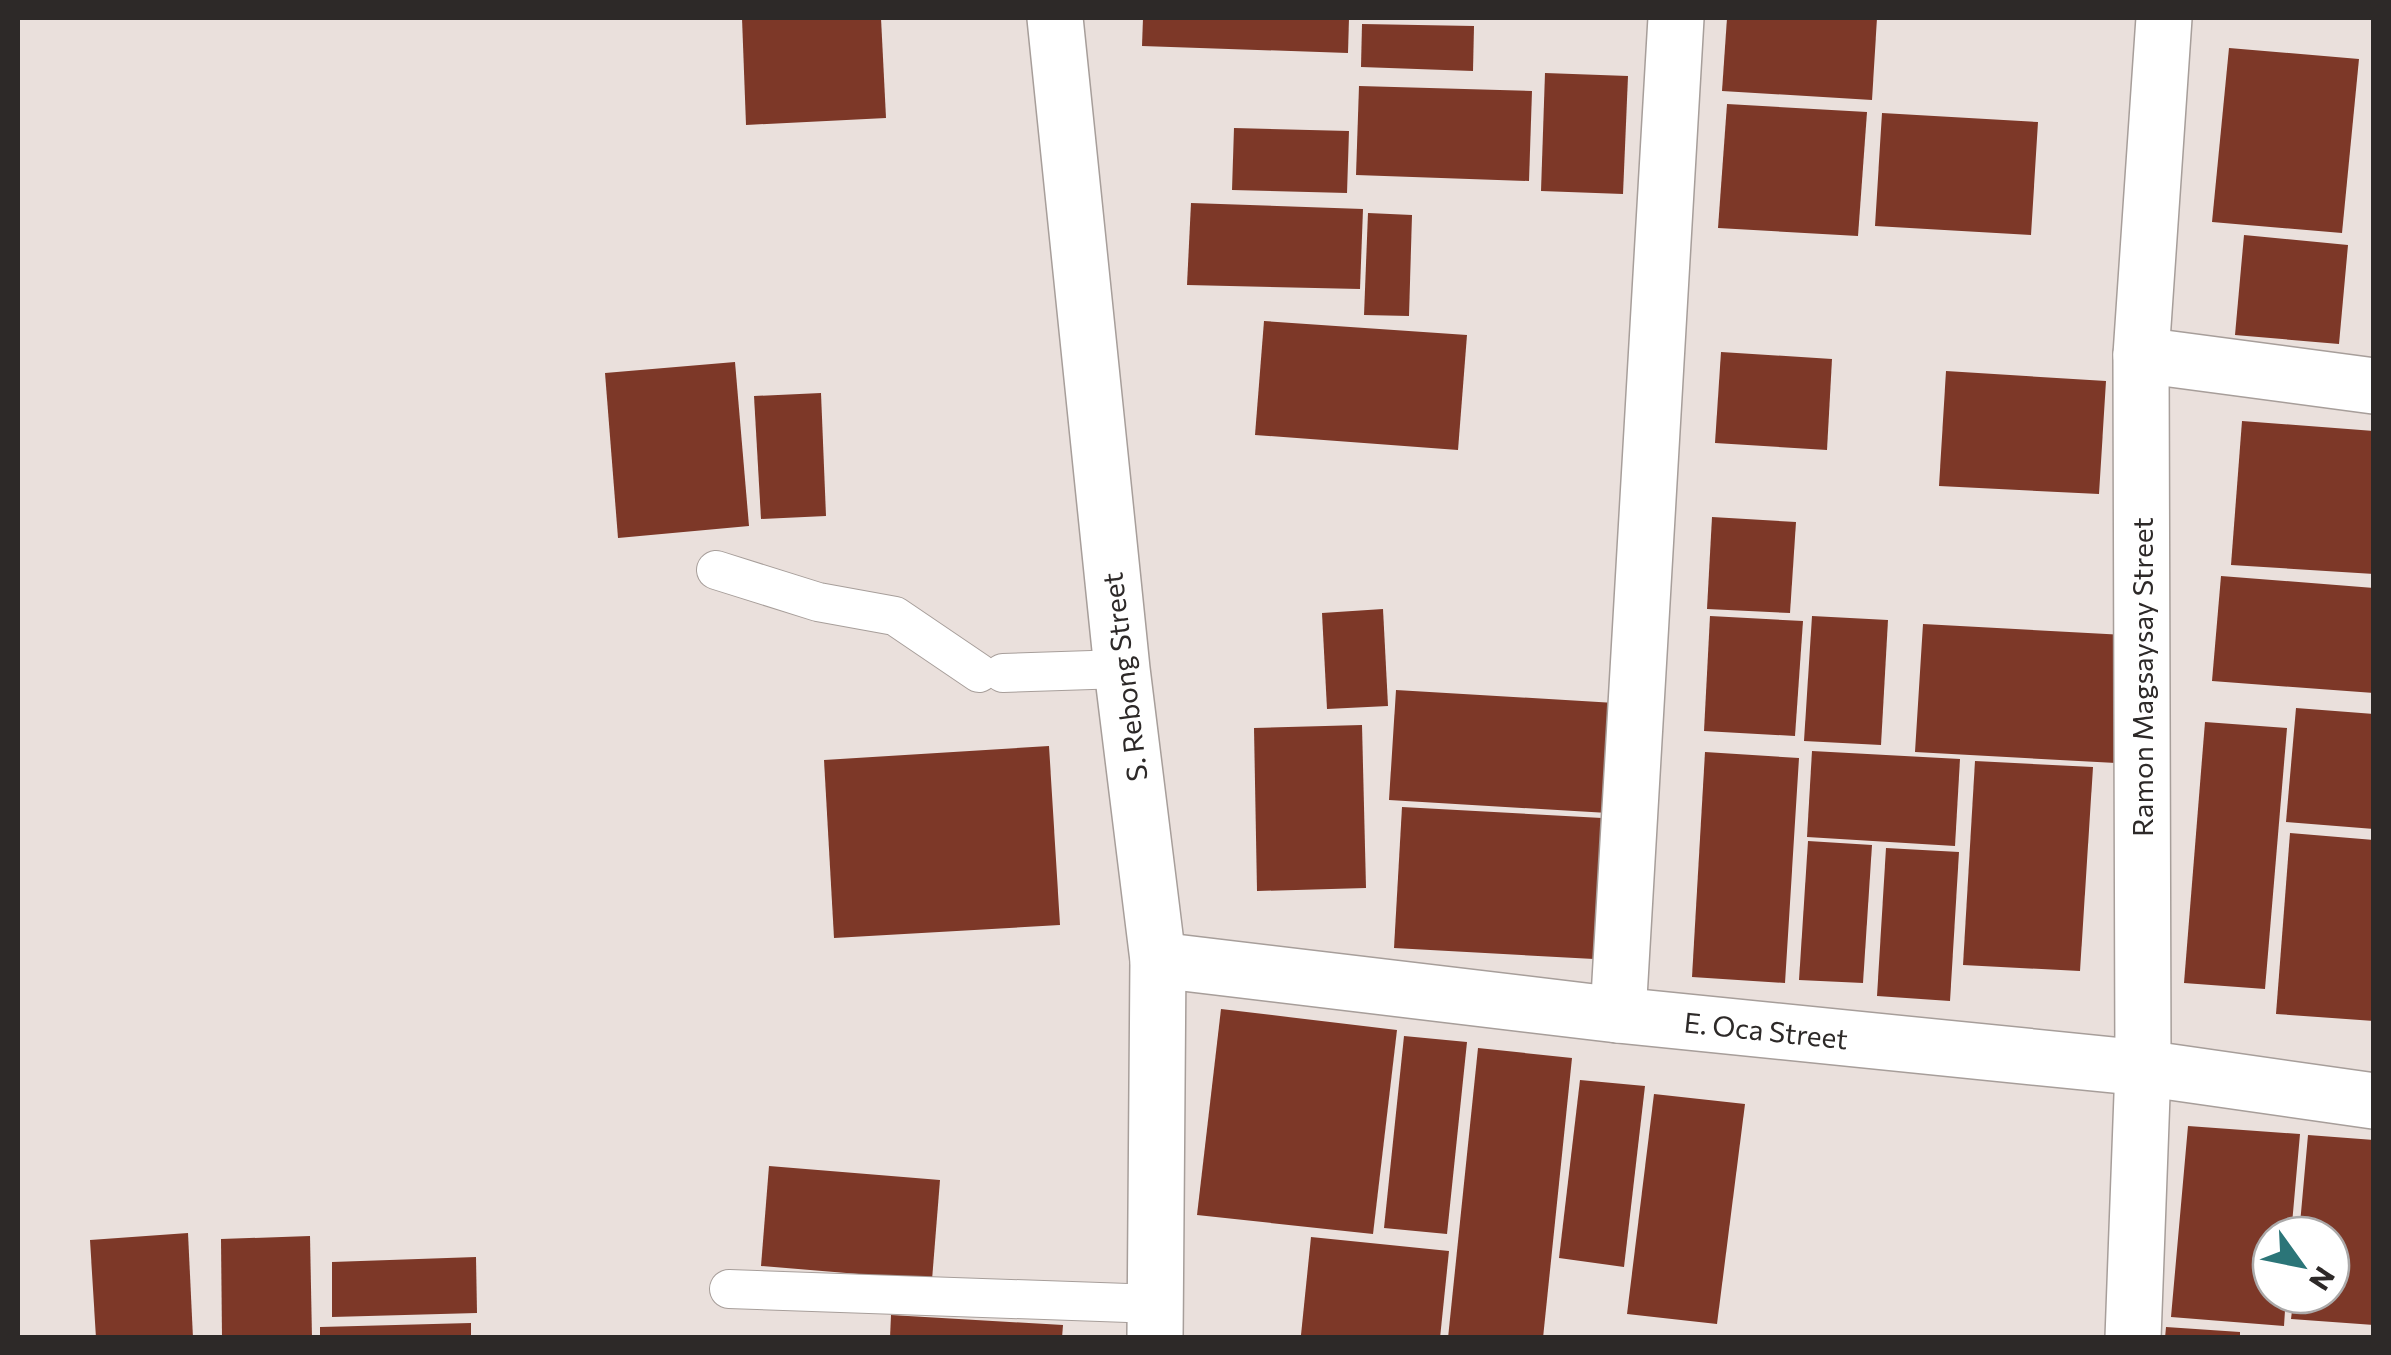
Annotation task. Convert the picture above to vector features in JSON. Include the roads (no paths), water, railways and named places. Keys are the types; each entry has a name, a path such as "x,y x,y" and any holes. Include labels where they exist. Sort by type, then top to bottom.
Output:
{"street":[{"name":"S. Rebong Street","path":"1054,18 1122,669 1158,960 1156,1321"},
{"path":"1618,1015 1676,18"},
{"name":"Ramon Magsaysay Street","path":"2134,1338 2142,1068 2141,355 2164,18"},
{"path":"2141,355 2374,386"},
{"name":"E. Oca Street","path":"1158,960 1618,1015 2142,1068 2374,1101"}],"lane":[{"path":"716,570 818,602 895,616 991,673 1122,669"},
{"path":"728,1289 1156,1321"}]}
